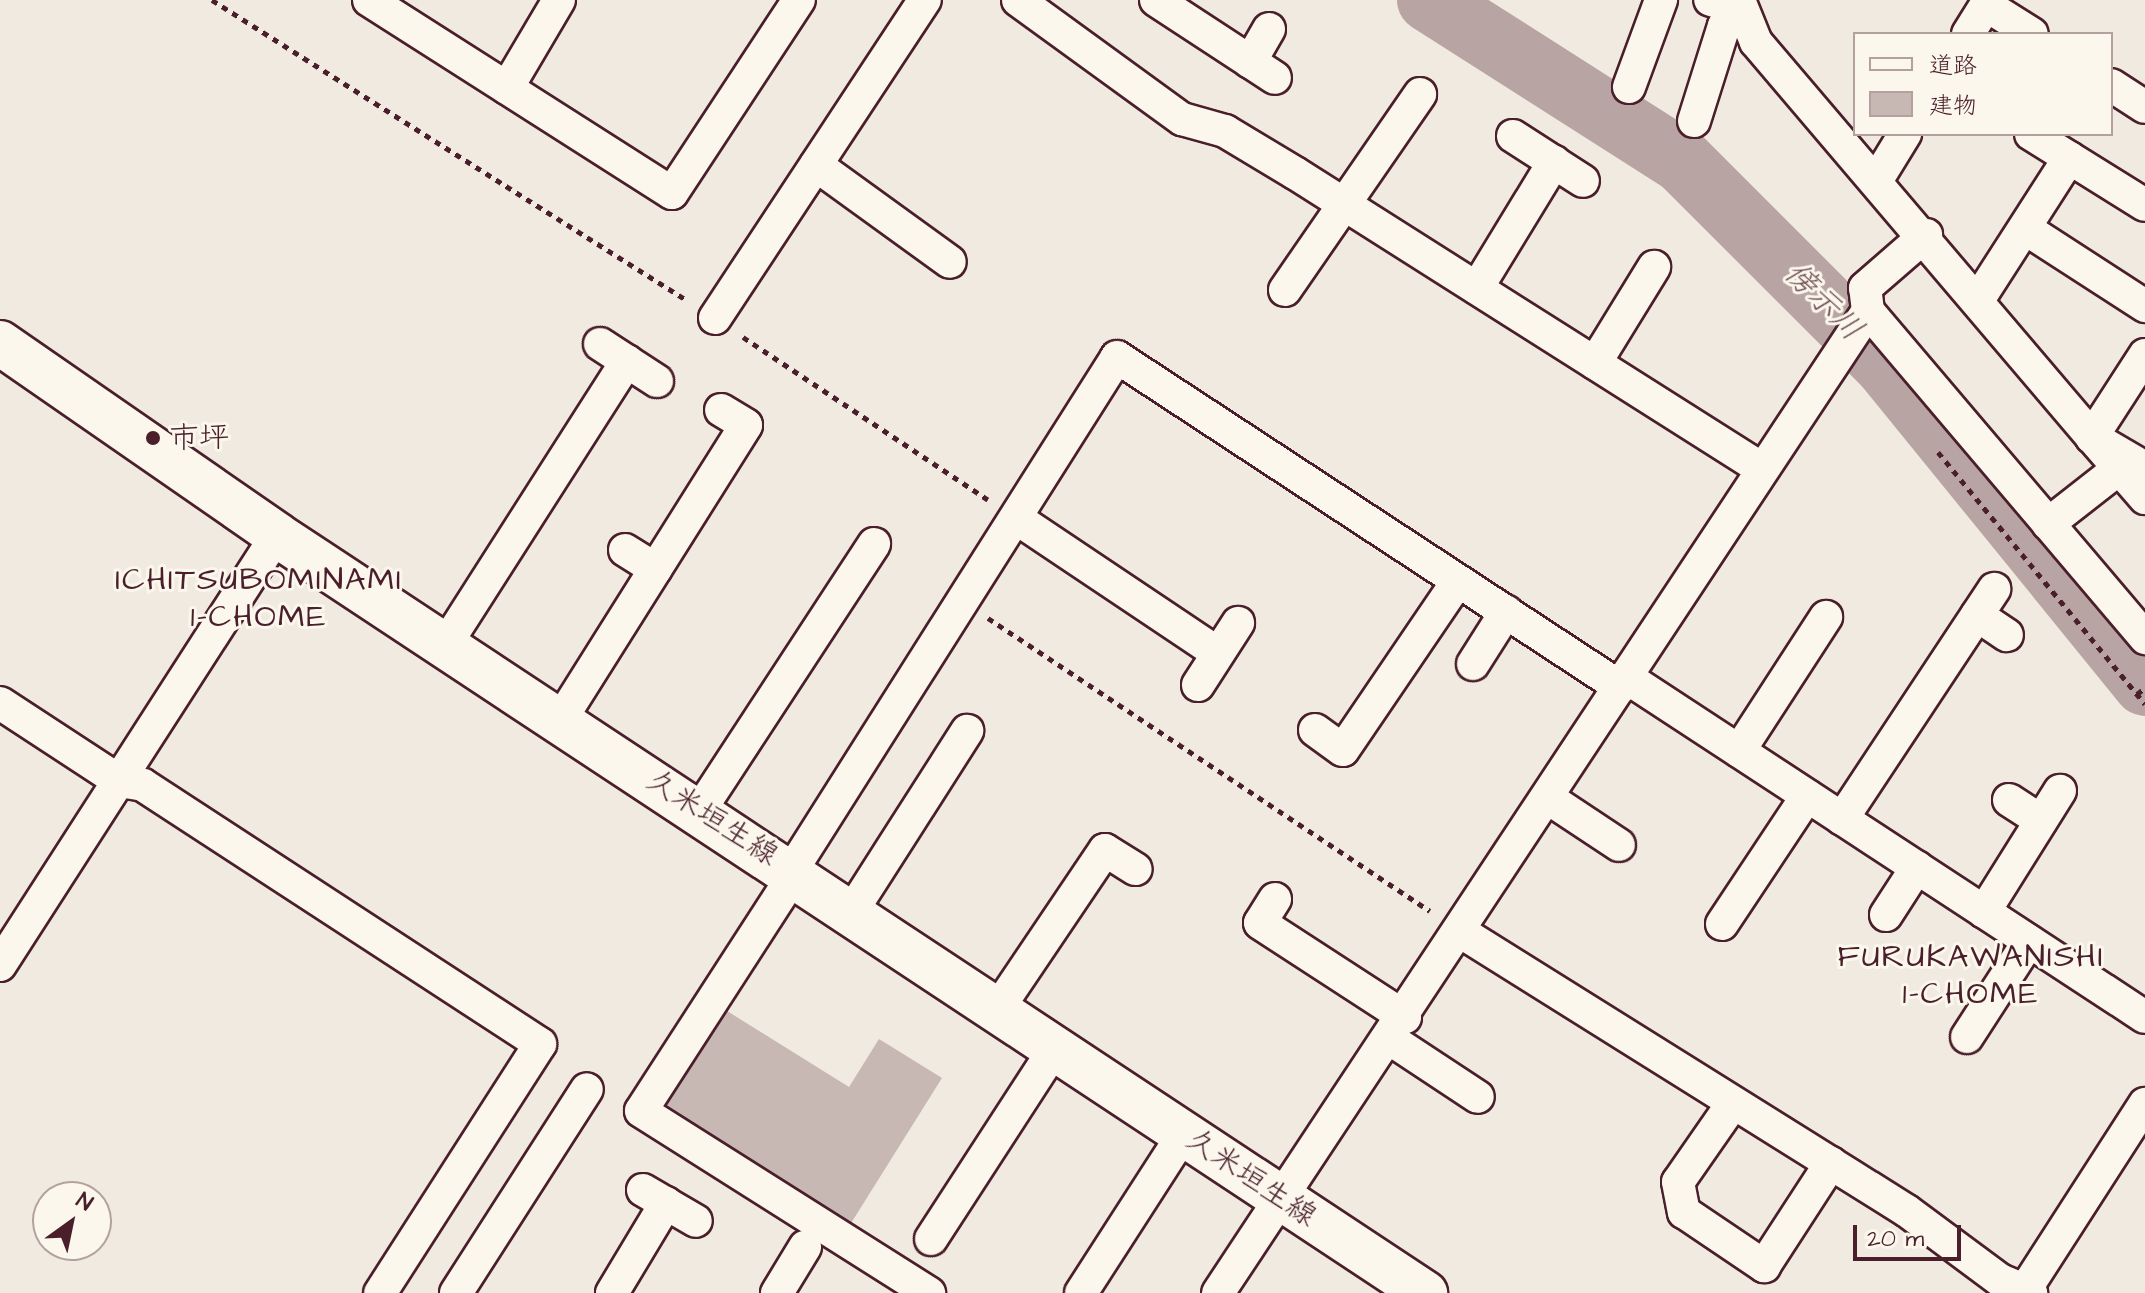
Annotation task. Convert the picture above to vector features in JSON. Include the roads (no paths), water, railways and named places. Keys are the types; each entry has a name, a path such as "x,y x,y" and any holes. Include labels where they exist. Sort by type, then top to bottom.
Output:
{"main road":[{"name":"久米垣生線","path":"0,343 277,535 794,872 1425,1293"}],"street":[{"path":"369,0 672,193 799,0"},
{"path":"507,88 559,0"},
{"path":"1018,0 1182,119 1225,131 1762,469"},
{"path":"1156,0 1262,70 1269,29"},
{"path":"1629,87 1661,0"},
{"path":"1969,32 1988,2 2029,32"},
{"path":"715,318 816,165 915,3"},
{"path":"1694,121 1729,3"},
{"path":"1729,3 1756,42 1878,178 2092,437 2132,465 2145,498"},
{"path":"2113,86 2145,107"},
{"path":"1285,290 1420,94"},
{"path":"1513,136 1583,181"},
{"path":"1878,178 1904,136"},
{"path":"2034,136 2145,205"},
{"path":"1978,300 2069,158"},
{"path":"1477,288 1554,162"},
{"path":"816,165 950,262"},
{"path":"2026,229 2145,306"},
{"path":"1218,1293 1398,1028 1859,323 1865,288 1926,235"},
{"path":"1595,363 1654,267"},
{"path":"1859,323 2048,524 2145,638"},
{"path":"446,644 614,352 657,381"},
{"path":"2092,437 2145,355"},
{"path":"929,1293 641,1111 965,603 1117,357 1506,612 1739,751 2145,1017"},
{"path":"561,719 746,425 721,410"},
{"path":"2048,524 2132,465"},
{"path":"1016,518 1218,653"},
{"path":"0,965 277,535"},
{"path":"700,810 874,544"},
{"path":"625,550 656,569"},
{"path":"1315,730 1343,750 1458,581"},
{"path":"1842,819 1985,602 2007,635"},
{"path":"1473,664 1506,612"},
{"path":"1739,751 1826,617"},
{"path":"1198,685 1238,623"},
{"path":"0,703 119,781 143,785 540,1044 380,1293"},
{"path":"852,911 967,731"},
{"path":"1984,912 2060,791"},
{"path":"1722,924 1807,796"},
{"path":"1548,798 1619,845"},
{"path":"2009,800 2041,821"},
{"path":"997,1010 1105,850 1135,869"},
{"path":"1886,915 1917,867"},
{"path":"1275,899 1260,923 1398,1028 1478,1097"},
{"path":"1461,932 1831,1163 2000,1280 2027,1292 2142,1114"},
{"path":"1967,1037 2029,941"},
{"path":"931,1239 1055,1048"},
{"path":"456,1293 587,1089"},
{"path":"1733,1103 1678,1182 1684,1212 1764,1266 1831,1163"},
{"path":"1081,1293 1184,1133"},
{"path":"612,1293 654,1196 696,1221"},
{"path":"777,1293 805,1247"}],"waterway":[{"name":"傍示川","path":"1429,0 1682,161 1886,365 2145,684"}],"place":[{"name":"市坪","path":"153,438"}],"district":[{"name":"ICHITSUBOMINAMI 1-CHOME","path":"259,600"},
{"name":"FURUKAWANISHI 1-CHOME","path":"1971,976"}]}
